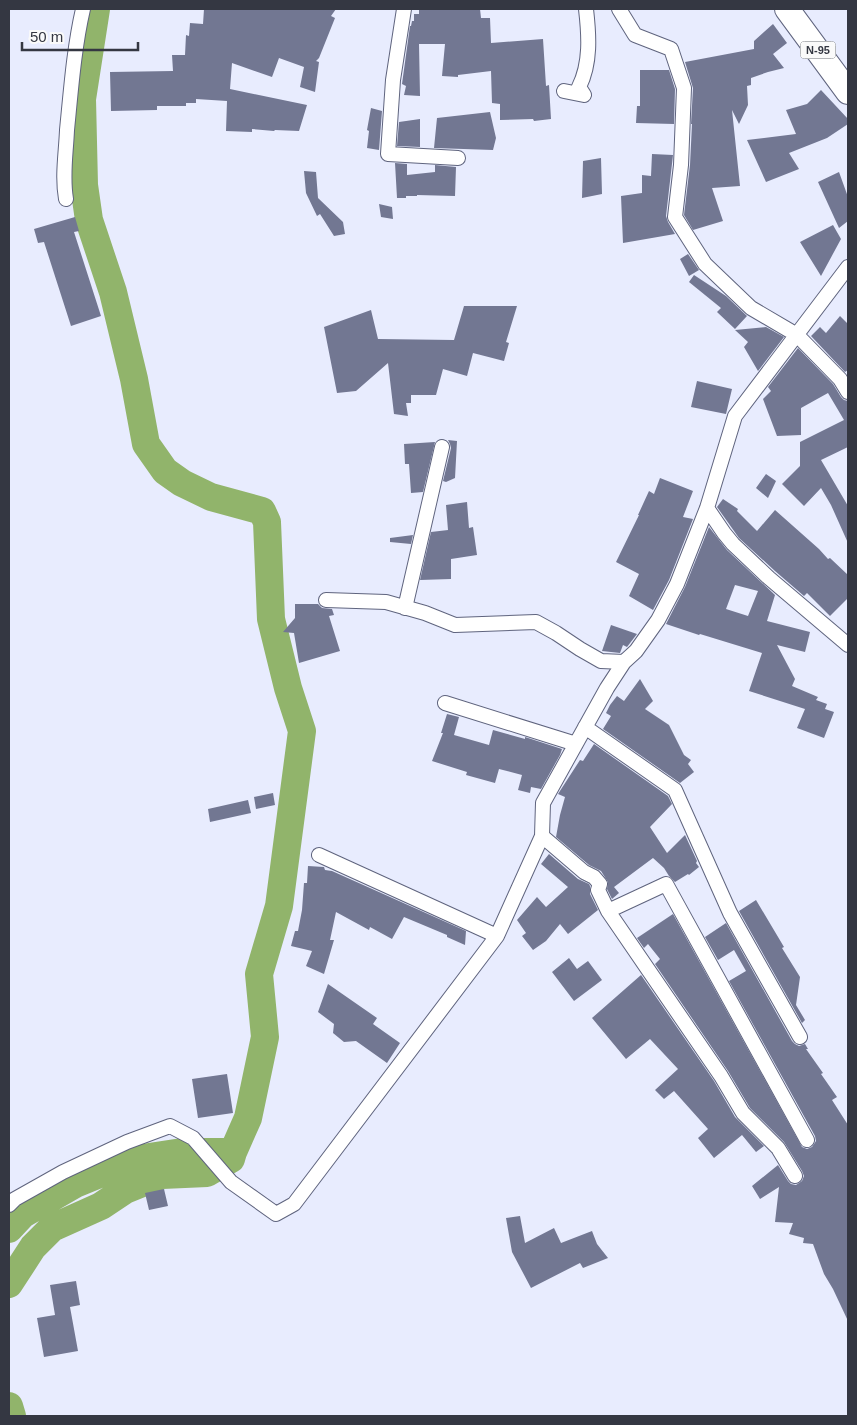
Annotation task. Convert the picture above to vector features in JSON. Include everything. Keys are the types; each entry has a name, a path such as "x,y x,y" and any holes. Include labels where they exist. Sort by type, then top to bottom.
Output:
{"highway":[{"name":"N-95","path":"787,9 848,92"}],"street":[{"path":"66,199 64,182 69,111 79,25 83,9"},
{"path":"404,9 393,80 388,154 458,158"},
{"path":"564,91 584,95 580,87 584,78 589,39 586,9"},
{"path":"619,9 635,35 671,49 684,88 681,165 675,217 704,264 751,308 797,335 840,379 848,392"},
{"path":"9,1204 14,1199 64,1172 127,1142 170,1126 193,1138 231,1182 276,1214 294,1204 498,936 542,836 544,803 607,688 624,662 636,651 658,620 677,584 707,508 735,416 848,267"},
{"path":"405,608 442,447"},
{"path":"707,508 733,544 769,578 848,645"},
{"path":"326,600 386,602 455,625 536,622 600,661 624,662"},
{"path":"445,703 576,744"},
{"path":"586,727 675,790 730,913 800,1037"},
{"path":"542,836 584,872 594,877 600,884 598,890 608,911 721,1076 743,1113 778,1148 796,1176"},
{"path":"319,856 498,936"},
{"path":"608,911 666,884 807,1140"}],"building":[{"path":"204,9 336,9 331,16 335,18 319,58 316,61 319,62 315,92 300,87 304,67 279,58 272,77 232,63 230,89 307,105 299,131 252,129 252,132 226,131 227,101 196,99 196,103 186,103 186,106 157,106 157,110 111,111 110,72 173,71 172,55 185,55 186,35 189,36 190,23 203,24"},
{"path":"419,9 480,9 481,18 490,18 491,43 543,39 546,86 549,85 551,119 534,121 533,119 500,120 500,104 492,103 491,71 458,75 458,77 442,76 445,44 419,44 420,96 404,95 406,86 402,84 410,26 412,21 414,21 414,14 419,14"},
{"path":"773,24 787,43 773,54 784,68 751,78 751,85 747,86 748,105 739,124 732,110 740,186 712,188 723,221 693,230 684,215 690,165 693,88 685,62 754,49 754,41"},
{"path":"640,70 669,70 675,89 674,124 636,123 637,106 640,106"},
{"path":"821,90 848,119 848,124 827,138 789,153 799,169 766,182 747,140 796,134 786,110 807,104"},
{"path":"371,108 382,111 379,150 367,148 369,131 367,130"},
{"path":"490,112 496,138 493,150 434,148 437,118"},
{"path":"420,119 420,147 397,146 399,122"},
{"path":"652,154 673,155 666,216 675,234 623,243 621,196 642,193 642,175 651,176"},
{"path":"601,158 602,194 582,198 583,161"},
{"path":"395,163 407,164 407,175 435,172 435,165 456,167 455,196 417,195 397,198"},
{"path":"304,171 316,172 318,198 343,222 345,234 334,236 320,214 317,216 306,193"},
{"path":"839,172 848,197 848,221 839,228 818,182"},
{"path":"379,204 392,207 393,219 381,217"},
{"path":"75,217 79,231 74,232 101,316 71,326 44,242 38,243 34,229"},
{"path":"833,225 841,239 821,276 800,242"},
{"path":"688,254 699,270 689,276 680,259"},
{"path":"694,275 726,296 747,316 735,329 717,312 721,308 689,282"},
{"path":"464,306 517,306 506,342 509,343 504,361 473,353 467,376 443,369 436,395 411,395 411,403 406,403 408,416 394,414 388,363 356,391 337,393 324,327 371,310 378,339 454,340"},
{"path":"840,316 848,324 848,370 845,372 811,336 820,327 826,333"},
{"path":"766,327 784,337 758,371 744,347 748,342 735,330"},
{"path":"798,348 833,384 841,397 848,401 848,447 821,460 848,506 848,543 821,488 804,506 782,484 800,466 800,442 844,420 828,393 801,408 801,435 777,436 763,399 771,391 768,387"},
{"path":"697,381 732,389 726,414 691,407"},
{"path":"448,440 457,441 455,478 446,482 443,481 451,448"},
{"path":"435,442 423,492 411,493 409,464 405,464 404,444"},
{"path":"766,474 776,481 768,498 756,488"},
{"path":"660,478 693,491 683,517 693,519 669,580 653,610 629,596 639,574 616,562 649,491 654,494"},
{"path":"723,499 738,509 737,511 757,531 775,510 848,575 848,598 830,616 807,593 804,596 739,538 717,507"},
{"path":"467,502 469,528 473,527 477,555 451,559 451,579 420,580 431,532 448,530 446,505"},
{"path":"709,527 727,550 775,595 767,621 810,632 805,652 777,645 795,679 792,686 818,697 816,700 827,704 825,709 834,712 824,738 797,728 805,709 749,691 762,653 666,624 685,587","holes":["735,585 758,591 748,616 726,609"]},
{"path":"413,535 411,544 390,542 390,538"},
{"path":"295,604 318,604 322,608 332,609 334,615 329,616 340,651 299,663 294,633 283,632 295,618"},
{"path":"611,625 637,634 627,647 623,645 620,653 602,651"},
{"path":"640,679 653,701 645,709 669,725 684,755 691,760 688,764 694,772 680,783 603,729 611,716 606,713 610,705 617,696 624,701"},
{"path":"447,714 459,717 454,735 489,745 493,730 525,739 525,737 562,749 541,789 531,787 530,793 518,790 522,775 499,769 495,783 466,775 467,772 432,761 443,733 441,733"},
{"path":"594,744 668,796 672,804 650,827 667,853 685,835 699,867 689,875 675,882 653,858 614,887 619,893 612,899 607,889 608,882 601,871 589,865 556,837 565,797 558,794 580,760 583,761"},
{"path":"273,793 275,805 256,809 254,797"},
{"path":"248,800 251,813 210,822 208,809"},
{"path":"549,854 578,879 589,884 590,894 598,910 568,934 560,924 546,941 533,950 522,936 526,933 517,920 537,897 546,907 568,887 541,864"},
{"path":"308,866 324,867 325,870 332,871 466,931 465,945 447,937 447,935 404,917 392,939 370,927 369,930 336,912 330,940 334,940 324,974 306,966 312,951 291,946 295,931 298,931 304,883 307,883"},
{"path":"756,900 800,977 796,1005 805,1020 802,1023 739,911"},
{"path":"673,914 802,1147 807,1149 812,1147 816,1141 815,1136 729,981 746,971 734,950 718,960 705,937 726,923 792,1041 799,1046 805,1044 808,1049 806,1049 823,1073 821,1074 837,1097 832,1100 848,1125 848,1321 824,1274 813,1244 803,1243 804,1238 789,1234 793,1223 775,1222 779,1187 760,1199 752,1186 778,1165 791,1184 796,1185 802,1181 804,1176 802,1171 784,1142 750,1108 728,1071 655,964 660,959 648,944 644,948 637,938"},
{"path":"569,958 577,969 588,961 602,980 574,1001 552,972"},
{"path":"641,975 714,1081 735,1117 764,1146 756,1152 742,1135 714,1158 698,1138 708,1129 674,1091 664,1099 655,1090 678,1069 650,1039 626,1059 592,1018"},
{"path":"328,984 377,1018 373,1024 400,1043 387,1063 356,1041 344,1042 333,1033 334,1024 318,1012"},
{"path":"227,1074 233,1113 198,1118 192,1079"},
{"path":"164,1189 168,1206 149,1210 145,1193"},
{"path":"520,1216 525,1243 554,1228 561,1243 592,1231 597,1244 608,1258 583,1268 580,1263 531,1288 512,1252 506,1218"},
{"path":"76,1281 80,1305 70,1307 78,1351 44,1357 37,1318 55,1315 50,1285"}],"waterway":[{"path":"9,1229 23,1214 75,1184 136,1159 182,1152 233,1152 248,1118 265,1037 259,974 279,906 302,731 288,688 271,619 267,522 262,511 211,497 182,483 165,471 146,444 134,379 113,292 89,220 84,185 82,99 96,9"},
{"path":"9,1284 33,1247 52,1228 101,1206 125,1190 162,1175 207,1173 231,1159 233,1152"},
{"path":"9,1406 12,1416"}]}
